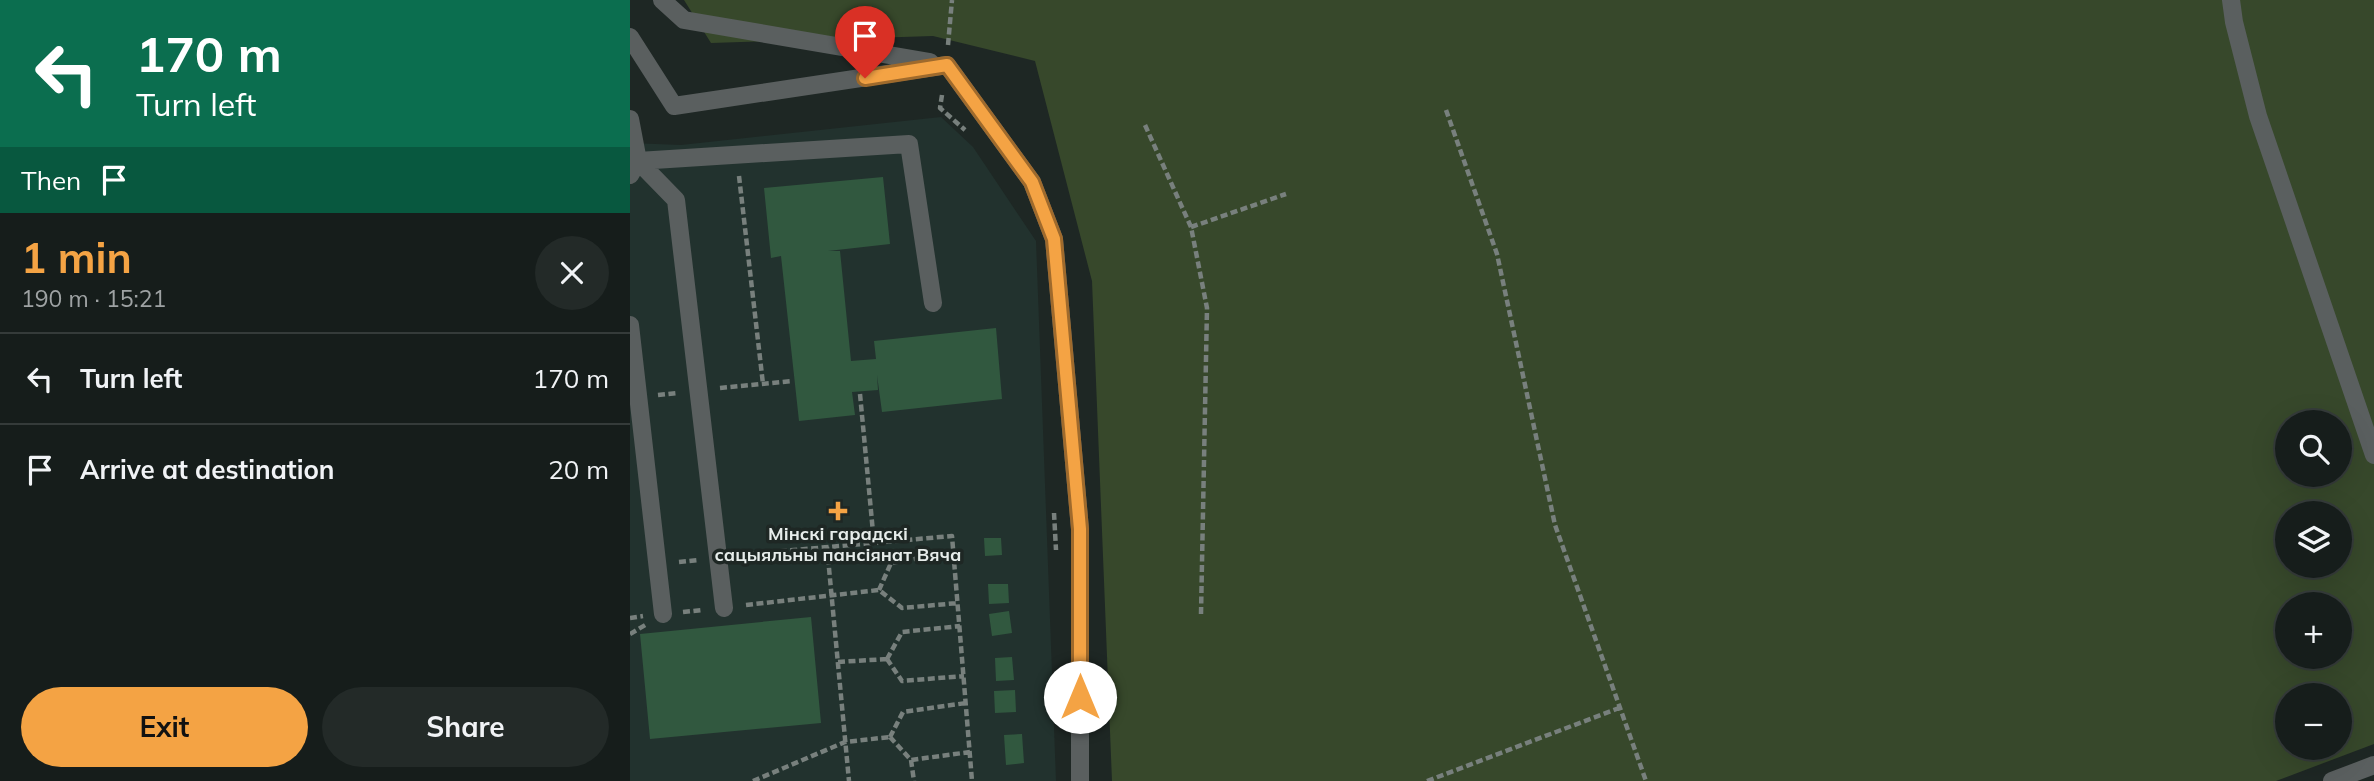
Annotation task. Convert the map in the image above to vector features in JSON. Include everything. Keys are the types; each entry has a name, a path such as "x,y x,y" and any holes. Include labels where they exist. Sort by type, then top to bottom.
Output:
{"street":[{"path":"662,0 684,20 947,65 1032,182 1054,239 1080,529 1080,781"},
{"path":"2231,0 2258,116 2374,455"},
{"path":"630,37 674,106 947,65"},
{"path":"630,119 634,168 676,200 724,608"},
{"path":"634,168 736,155 909,144 933,303"},
{"path":"630,325 663,614"},
{"path":"2332,781 2374,765"}],"path":[{"path":"952,0 947,65 940,108 967,133"},
{"path":"1446,110 1497,254 1555,525 1646,781"},
{"path":"1145,125 1191,228 1207,308 1201,614"},
{"path":"736,155 763,384"},
{"path":"1191,228 1286,194"},
{"path":"860,394 874,543"},
{"path":"1054,505 1056,561"},
{"path":"658,565 952,536 972,781"},
{"path":"827,547 849,781"},
{"path":"879,590 891,563 953,552"},
{"path":"630,618 879,590 902,608 958,603"},
{"path":"887,659 902,632 960,626"},
{"path":"838,662 887,659"},
{"path":"887,659 902,681 964,676"},
{"path":"890,737 903,712 966,703"},
{"path":"1427,781 1619,708"},
{"path":"753,781 845,742 890,737"},
{"path":"890,737 911,760 914,781"},
{"path":"911,760 970,752"}],"shaded area":[{"name":"Мінскі гарадскі сацыяльны пансіянат Вяча","path":"941,117 973,147 1036,241 1056,781 630,781 630,143 681,145"}],"green space":[{"path":"684,0 2374,0 2374,744 2352,752 2352,683 2275,683 2275,760 2332,760 2276,781 1112,781 1092,281 1035,61 933,36 711,43"}],"building":[{"path":"883,177 890,244 828,251 840,251 851,361 876,359 874,341 996,328 1002,399 882,412 877,375 878,390 852,392 855,415 799,421 781,256 771,258 764,188"},
{"path":"984,538 1001,538 1002,555 985,556"},
{"path":"988,584 1008,584 1009,603 989,604"},
{"path":"1009,611 1012,633 992,636 989,614"},
{"path":"811,617 821,723 650,739 640,634"},
{"path":"1012,657 1014,680 996,681 995,658"},
{"path":"1015,690 1016,712 995,713 994,691"},
{"path":"1022,734 1024,763 1006,765 1004,735"}],"place":[{"name":"Мінскі гарадскі сацыяльны пансіянат Вяча","path":"838,511"}],"route":[{"path":"865,78 947,65 1032,182 1054,239 1080,529 1080,697"}]}
